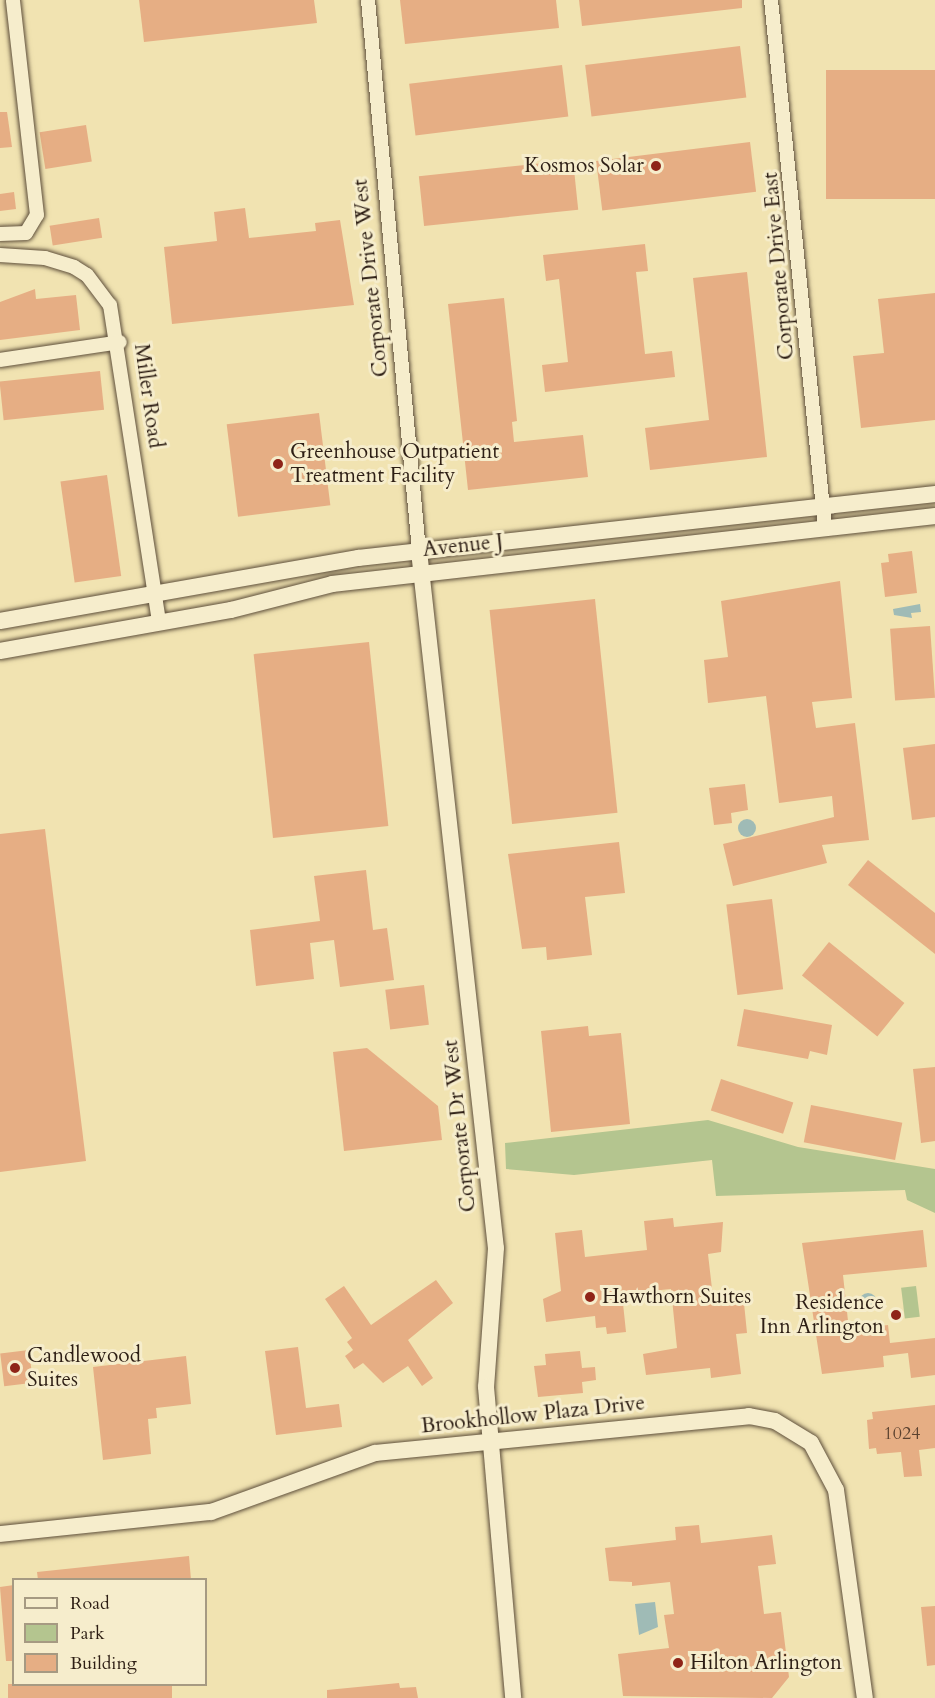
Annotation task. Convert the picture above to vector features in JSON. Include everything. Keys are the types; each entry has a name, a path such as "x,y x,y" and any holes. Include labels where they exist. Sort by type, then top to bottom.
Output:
{"street":[{"path":"0,234 33,229 37,215 13,0"},
{"name":"Corporate Drive West","path":"368,0 419,551"},
{"name":"Corporate Drive East","path":"771,0 825,528"},
{"name":"Miller Road","path":"0,255 45,258 87,275 110,305 120,342 159,621"},
{"path":"0,360 120,342"},
{"name":"Avenue J","path":"0,621 419,551 935,494"},
{"name":"Avenue J","path":"0,651 159,621 332,584 935,516"},
{"name":"Corporate Dr West","path":"419,551 496,1248 486,1387 513,1698"},
{"name":"Brookhollow Plaza Drive","path":"0,1534 211,1512 375,1453 749,1416 792,1429 811,1443 836,1490 865,1698"}],"green space":[{"path":"708,1120 798,1147 935,1169 935,1213 907,1200 905,1190 716,1196 712,1160 574,1175 506,1169 505,1143"},
{"path":"916,1286 920,1317 905,1319 901,1288"}],"water":[{"path":"920,604 921,612 911,613 912,618 894,615 893,609"},
{"path":"747,819 753,822 756,828 753,834 747,837 741,834 738,828 741,822"},
{"path":"868,1293 874,1296 877,1302 874,1308 868,1311 862,1308 859,1302 862,1296"},
{"path":"655,1602 658,1627 639,1635 635,1604"}],"building":[{"path":"139,0 314,0 317,23 144,42"},
{"path":"400,0 556,0 559,28 405,44"},
{"path":"579,0 742,0 742,8 582,26"},
{"path":"740,46 746,98 592,117 585,65"},
{"path":"562,65 568,117 415,135 409,84"},
{"path":"826,70 935,70 935,199 826,199"},
{"path":"0,112 7,112 12,147 0,148"},
{"path":"86,125 92,162 45,169 40,132"},
{"path":"750,142 756,192 602,211 596,161"},
{"path":"573,160 578,210 424,226 419,176"},
{"path":"14,192 16,209 0,211 0,194"},
{"path":"245,208 249,238 316,231 315,223 340,220 354,305 172,324 164,247 217,241 214,212"},
{"path":"99,218 102,238 53,246 50,226"},
{"path":"645,244 648,271 636,272 645,354 672,351 675,377 545,392 542,365 568,362 559,279 546,281 543,255"},
{"path":"747,272 767,457 650,470 645,428 709,420 693,278"},
{"path":"35,289 36,299 76,295 80,330 0,340 0,302"},
{"path":"935,293 935,420 861,428 853,356 884,353 878,299"},
{"path":"504,298 517,421 512,422 514,442 583,435 588,477 468,490 448,304"},
{"path":"100,371 104,410 4,420 0,382"},
{"name":"Greenhouse Outpatient Treatment Facility","path":"319,413 330,505 238,517 227,424"},
{"path":"107,475 121,576 75,583 60,482"},
{"path":"912,551 917,593 885,597 881,563 889,562 888,554"},
{"path":"840,581 852,698 812,702 816,728 855,723 869,840 822,845 827,863 733,886 723,844 834,817 832,796 779,803 766,696 708,703 704,660 728,657 721,601"},
{"path":"595,599 617,813 512,824 490,610"},
{"path":"930,626 935,698 895,701 890,629"},
{"path":"369,642 388,826 273,838 254,654"},
{"path":"935,744 935,817 912,820 903,748"},
{"path":"745,784 748,810 731,813 732,823 714,825 709,788"},
{"path":"45,829 86,1161 0,1172 0,834"},
{"path":"619,842 625,893 585,897 592,955 547,960 546,947 522,949 508,854"},
{"path":"868,860 935,913 935,954 848,885"},
{"path":"366,870 373,930 387,928 394,980 340,987 334,940 310,943 314,979 256,986 250,930 320,921 314,876"},
{"path":"772,899 783,989 737,995 726,905"},
{"path":"829,942 904,1003 877,1036 802,975"},
{"path":"424,985 429,1025 390,1029 385,990"},
{"path":"744,1009 832,1025 827,1055 810,1051 808,1059 737,1046"},
{"path":"588,1026 589,1036 621,1033 630,1124 551,1132 541,1031"},
{"path":"367,1048 438,1106 442,1140 344,1151 333,1052"},
{"path":"935,1067 935,1141 921,1143 913,1069"},
{"path":"721,1079 793,1102 783,1134 711,1110"},
{"path":"811,1105 902,1123 895,1160 804,1142"},
{"name":"Hawthorn Suites","path":"673,1218 674,1227 723,1222 721,1252 708,1254 714,1306 744,1303 747,1333 736,1334 741,1374 711,1378 710,1368 646,1375 643,1354 677,1348 671,1289 622,1294 626,1332 607,1334 606,1327 596,1328 595,1316 546,1322 543,1299 561,1291 555,1233 582,1230 585,1257 647,1250 644,1221"},
{"path":"923,1230 927,1267 843,1275 849,1330 888,1325 890,1343 935,1338 935,1375 911,1378 908,1353 883,1356 884,1367 822,1374 802,1243"},
{"path":"436,1280 453,1303 408,1340 433,1378 422,1386 408,1366 383,1383 363,1363 354,1369 345,1356 353,1350 347,1342 352,1338 325,1299 344,1286 371,1325"},
{"path":"298,1347 306,1408 339,1404 342,1427 276,1435 265,1351"},
{"name":"Candlewood Suites","path":"29,1350 33,1383 4,1386 0,1354"},
{"path":"580,1351 582,1368 595,1367 596,1380 582,1382 583,1393 538,1397 534,1366 546,1365 545,1354"},
{"path":"186,1356 191,1404 156,1408 157,1418 148,1419 151,1454 103,1460 93,1367"},
{"path":"935,1405 935,1448 919,1450 922,1476 904,1477 901,1452 877,1454 876,1448 869,1449 867,1420 873,1419 872,1412"},
{"path":"699,1525 701,1543 772,1535 776,1564 758,1566 764,1614 781,1612 789,1677 772,1698 623,1696 618,1654 669,1648 664,1615 674,1614 670,1582 632,1586 632,1582 609,1581 605,1548 676,1540 675,1527"},
{"path":"189,1556 191,1578 38,1578 37,1572"},
{"path":"12,1585 12,1661 6,1661 0,1587"},
{"path":"935,1606 935,1665 927,1666 921,1607"},
{"path":"399,1683 400,1688 416,1687 418,1698 327,1698 327,1690"},
{"path":"8,1684 12,1686 172,1686 172,1698 8,1698"}],"place":[{"name":"Kosmos Solar","path":"656,166"},
{"name":"Greenhouse Outpatient Treatment Facility","path":"278,464"},
{"name":"Hawthorn Suites","path":"590,1297"},
{"name":"Residence Inn Arlington","path":"896,1315"},
{"name":"Candlewood Suites","path":"15,1368"},
{"name":"Hilton Arlington","path":"678,1663"}]}
